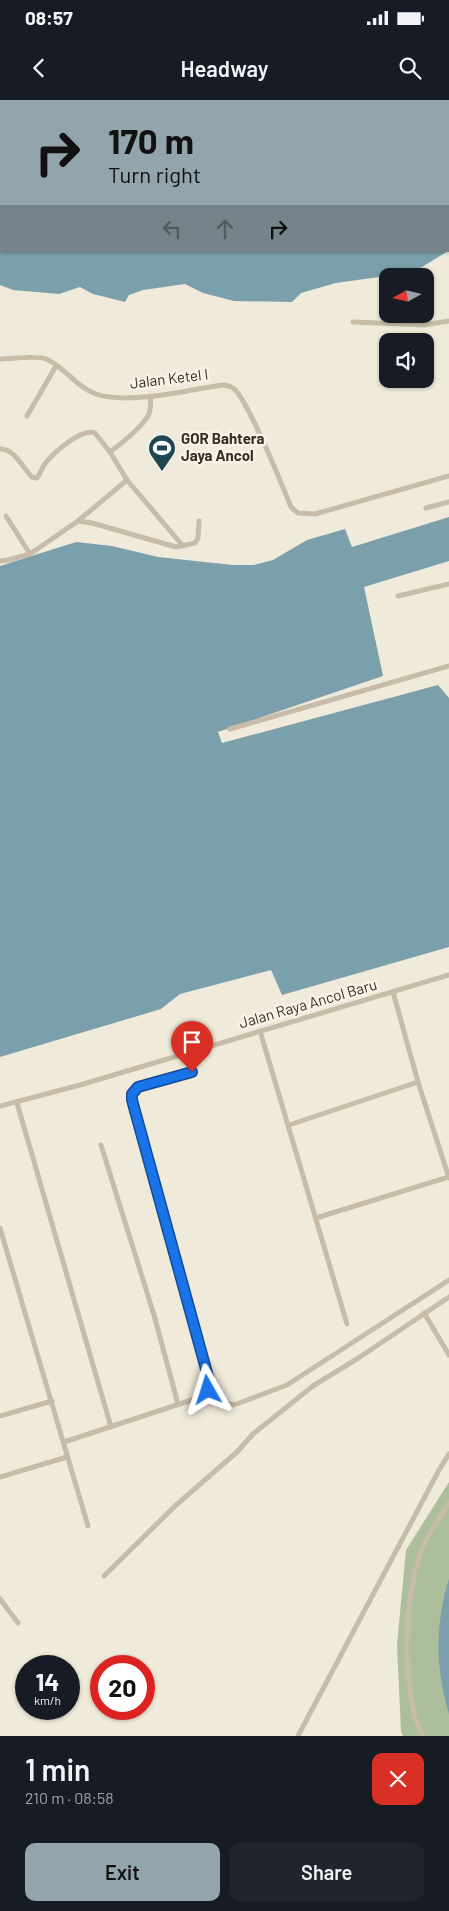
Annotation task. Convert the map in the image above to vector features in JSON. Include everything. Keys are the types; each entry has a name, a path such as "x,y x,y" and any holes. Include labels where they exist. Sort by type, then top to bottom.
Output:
{"lane":[{"path":"354,322 424,325 449,321"},
{"name":"Jalan Ketel I","path":"0,359 42,358 56,366 79,385 95,394 122,398 150,396 222,385 233,388 240,395 291,506 298,513 316,514 449,476"},
{"path":"27,416 56,366"},
{"path":"110,452 126,440 148,415 151,406 150,396"},
{"path":"0,449 4,448 11,452 27,472 35,478 39,476 46,462 59,449 74,438 88,432 94,433 110,452 127,480 183,546"},
{"path":"0,561 30,554 78,521 127,480"},
{"path":"426,508 449,502"},
{"path":"6,516 30,554"},
{"path":"78,521 92,523 176,546 195,543 198,538 199,521"},
{"path":"398,596 449,584"},
{"path":"230,729 449,666"},
{"name":"Jalan Raya Ancol Baru","path":"0,1106 17,1103 449,974"},
{"path":"316,1218 449,1178 418,1082 393,992"},
{"path":"260,1031 347,1324"},
{"path":"64,1442 201,1397 208,1390 209,1380 132,1100 132,1094 138,1087 192,1072"},
{"path":"289,1125 418,1082"},
{"path":"17,1103 111,1427"},
{"path":"101,1145 154,1315 178,1404"},
{"path":"0,1228 88,1526"},
{"path":"208,1390 226,1403 234,1405 280,1389 449,1280"},
{"path":"104,1576 175,1506 237,1452 253,1434 313,1386 449,1297"},
{"path":"424,1313 449,1355"},
{"path":"0,1416 52,1401"},
{"path":"298,1736 449,1454"},
{"path":"0,1477 67,1457"},
{"path":"423,1736 415,1714 408,1669 407,1634 410,1598 422,1549 449,1502"},
{"path":"0,1598 18,1623"}],"green space":[{"path":"449,1482 449,1736 403,1736 401,1732 397,1644 406,1550"}],"water":[{"path":"0,252 446,252 420,268 379,268 379,277 336,283 301,293 292,302 234,301 203,293 185,284 143,290 129,295 125,302 93,294 80,287 59,294 13,290 0,285"},
{"path":"449,517 449,561 364,587 383,676 218,732 222,743 438,685 449,698 449,947 282,995 271,970 180,994 161,1009 0,1057 0,566 76,542 112,546 158,557 233,565 254,565 273,560 307,540 345,529 352,547"},
{"path":"449,1579 449,1714 441,1680 438,1646 441,1612"}],"place":[{"name":"GOR Bahtera Jaya Ancol","path":"162,472"}],"route":[{"path":"192,1072 138,1087 132,1094 132,1100 209,1380 208,1390"}]}
